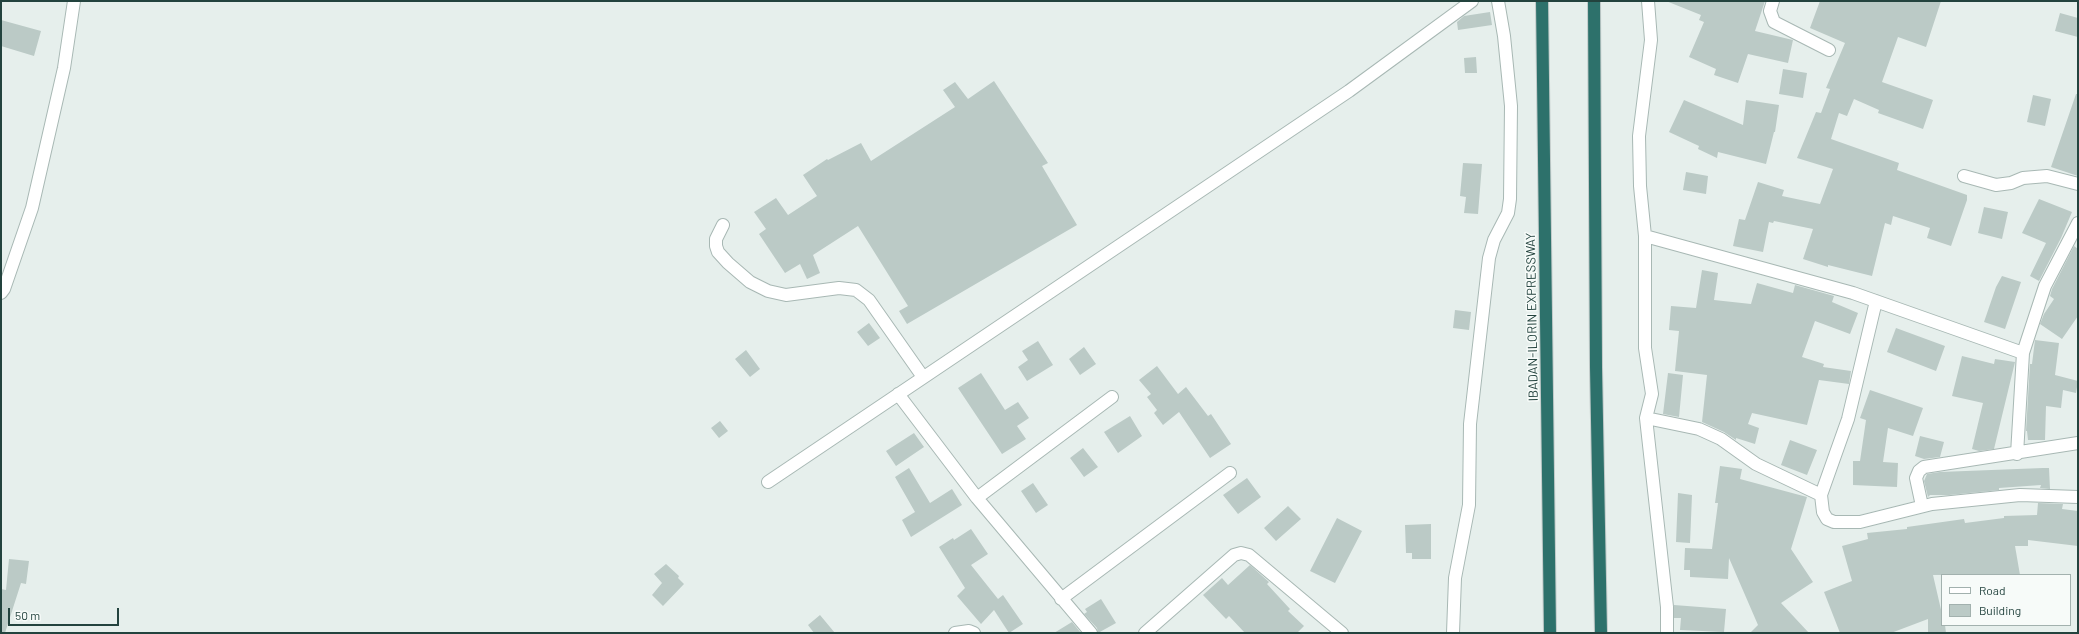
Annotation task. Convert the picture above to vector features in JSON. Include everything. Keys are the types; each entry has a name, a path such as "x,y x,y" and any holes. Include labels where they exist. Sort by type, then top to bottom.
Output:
{"highway":[{"name":"IBADAN-ILORIN EXPRESSWAY","path":"1542,1 1550,633"},
{"path":"1594,1 1596,359 1601,633"}],"street":[{"path":"1,293 4,289 32,208 64,68 74,1"},
{"path":"768,482 1350,91 1472,1"},
{"path":"1453,633 1455,578 1469,505 1470,424 1489,258 1494,240 1508,213 1510,199 1511,106 1504,36 1498,1"},
{"path":"1648,1 1651,40 1639,136 1640,186 1645,236 1645,348 1652,394 1646,418 1667,607 1667,633"},
{"path":"1773,1 1770,11 1774,22 1829,50"},
{"path":"1964,176 1996,185 2011,183 2023,178 2047,176 2078,184"},
{"path":"2017,454 2023,353 2045,286 2078,223"},
{"path":"723,224 716,239 718,252 750,282 768,291 786,294 839,288 856,290 869,300 923,377"},
{"path":"1645,236 1853,293 2023,353"},
{"path":"1876,301 1848,419 1821,495 1823,512 1827,519 1834,522 1860,522 1887,514 1932,504 2020,495 2078,497"},
{"path":"898,394 977,498 1091,633"},
{"path":"977,498 1112,397"},
{"path":"1646,418 1699,429 1721,439 1756,464 1821,495"},
{"path":"1922,506 1916,478 1919,471 1924,467 2017,454 2078,443"},
{"path":"1061,599 1230,473"},
{"path":"1145,633 1234,555 1241,553 1249,555 1342,633"},
{"path":"956,633 969,631 974,633"}],"building":[{"path":"1666,1 1765,1 1755,31 1793,40 1788,63 1748,54 1738,83 1714,75 1716,69 1689,57 1704,22 1699,20 1701,15"},
{"path":"1820,1 1941,1 1926,47 1898,37 1882,82 1933,100 1923,129 1878,113 1879,110 1854,99 1847,116 1839,113 1831,139 1899,163 1897,170 1967,195 1967,200 1951,246 1927,238 1930,228 1893,216 1891,225 1885,223 1872,276 1828,265 1828,267 1803,259 1813,229 1774,221 1773,223 1769,222 1763,252 1733,246 1739,219 1745,220 1758,182 1784,190 1782,196 1820,204 1833,169 1797,158 1816,112 1821,113 1830,89 1826,88 1845,43 1810,28"},
{"path":"1490,12 1492,25 1458,30 1457,22 1464,16"},
{"path":"2060,13 2078,18 2078,37 2055,31"},
{"path":"1,20 41,31 34,56 1,46"},
{"path":"1476,57 1477,73 1465,73 1464,58"},
{"path":"1783,69 1807,73 1803,98 1779,94"},
{"path":"994,81 1048,163 1042,166 1077,225 907,324 899,311 908,306 858,226 813,255 820,273 807,279 800,264 785,273 759,234 766,229 754,212 776,198 788,215 817,196 803,175 827,159 828,160 861,143 871,161 955,107 943,90 955,82 968,99"},
{"path":"2076,94 2078,94 2078,176 2051,167"},
{"path":"2033,95 2051,99 2045,126 2027,122"},
{"path":"1684,100 1743,125 1746,100 1779,105 1775,132 1766,164 1718,152 1717,158 1698,149 1699,146 1669,132"},
{"path":"1463,163 1482,164 1478,214 1464,213 1466,197 1460,196"},
{"path":"1686,172 1708,176 1706,194 1683,190"},
{"path":"2039,199 2072,212 2061,238 2039,281 2030,276 2046,243 2022,233"},
{"path":"1984,207 2008,212 2002,239 1978,233"},
{"path":"2074,246 2078,249 2078,316 2062,339 2040,324 2044,314 2054,299 2050,296 2052,289"},
{"path":"1702,270 1718,273 1714,300 1751,304 1757,283 1793,293 1795,285 1834,296 1832,302 1858,313 1850,334 1815,321 1802,357 1824,364 1823,367 1851,371 1849,384 1819,380 1807,425 1752,413 1748,424 1759,428 1755,444 1736,438 1736,440 1724,432 1702,422 1707,375 1675,371 1679,331 1669,330 1671,306 1696,308"},
{"path":"2002,276 2021,282 2005,329 1984,322 1996,287"},
{"path":"1455,310 1471,312 1469,330 1453,328"},
{"path":"869,323 880,338 868,346 857,332"},
{"path":"1896,328 1945,346 1936,371 1887,352"},
{"path":"2035,340 2059,343 2055,375 2078,381 2076,393 2063,390 2061,408 2046,406 2045,440 2028,440 2026,431 2030,364 2032,364"},
{"path":"1038,341 1053,365 1027,381 1018,367 1028,360 1022,351"},
{"path":"1084,347 1096,364 1080,375 1069,359"},
{"path":"746,350 760,369 750,377 735,359"},
{"path":"1962,356 1994,364 1995,359 2015,362 1994,449 1979,451 1972,449 1983,403 1952,396"},
{"path":"1157,366 1178,394 1186,387 1208,416 1211,414 1231,444 1210,458 1179,412 1163,425 1154,413 1157,410 1147,397 1151,394 1139,380"},
{"path":"981,373 1005,410 1018,402 1029,418 1017,426 1026,439 1002,454 958,388"},
{"path":"1668,373 1683,375 1679,417 1663,414"},
{"path":"1870,390 1923,408 1913,436 1888,428 1883,462 1898,463 1897,487 1853,485 1853,461 1860,461 1866,420 1860,418"},
{"path":"1130,416 1142,436 1118,453 1104,432"},
{"path":"720,421 728,431 719,438 711,428"},
{"path":"914,433 924,447 896,466 886,451"},
{"path":"1920,436 1944,442 1940,457 1924,459 1915,456"},
{"path":"1790,440 1817,450 1807,475 1781,465"},
{"path":"1083,448 1098,467 1084,477 1070,458"},
{"path":"1720,466 1742,469 1740,479 1807,497 1791,549 1813,582 1781,603 1809,633 1750,633 1758,625 1729,558 1728,579 1690,577 1690,570 1684,570 1685,548 1712,549 1718,503 1715,503"},
{"path":"909,468 930,503 952,489 962,505 911,537 902,520 915,512 895,477"},
{"path":"2049,468 2050,489 2040,488 2041,485 1999,488 1999,490 1949,495 1930,495 1928,497 1924,481 1927,474 1940,472"},
{"path":"1247,478 1261,497 1238,514 1223,495"},
{"path":"1033,483 1048,505 1036,513 1021,491"},
{"path":"1678,493 1692,495 1690,543 1676,542"},
{"path":"2038,503 2063,504 2062,509 2078,511 2078,546 2028,540 2028,546 2015,546 2020,574 1933,575 1941,610 1941,626 1945,626 1946,633 1928,633 1928,619 1891,633 1840,633 1824,592 1852,581 1842,546 1868,539 1867,533 1907,529 1907,527 1964,519 1965,523 2004,518 2004,516 2037,515"},
{"path":"1288,506 1301,519 1276,541 1264,528"},
{"path":"1337,518 1362,531 1335,583 1310,571"},
{"path":"1431,524 1431,559 1412,559 1412,553 1406,553 1405,525"},
{"path":"971,529 988,554 971,565 998,599 1003,595 1023,624 1009,633 994,610 981,624 957,596 965,588 939,547 953,538 954,540"},
{"path":"9,559 29,561 26,584 21,583 5,633 1,633 1,589 6,590"},
{"path":"666,564 679,576 678,578 684,584 663,606 652,595 662,583 654,574"},
{"path":"1250,565 1269,582 1267,584 1290,609 1288,611 1304,626 1297,633 1245,633 1229,616 1226,619 1203,595 1222,578 1228,585"},
{"path":"1101,599 1116,623 1098,633 1097,628 1084,614 1087,612 1085,609"},
{"path":"1674,605 1726,609 1724,632 1680,630 1681,618 1674,618"},
{"path":"820,615 835,633 814,633 808,625"},
{"path":"1072,622 1081,633 1054,633"}]}
